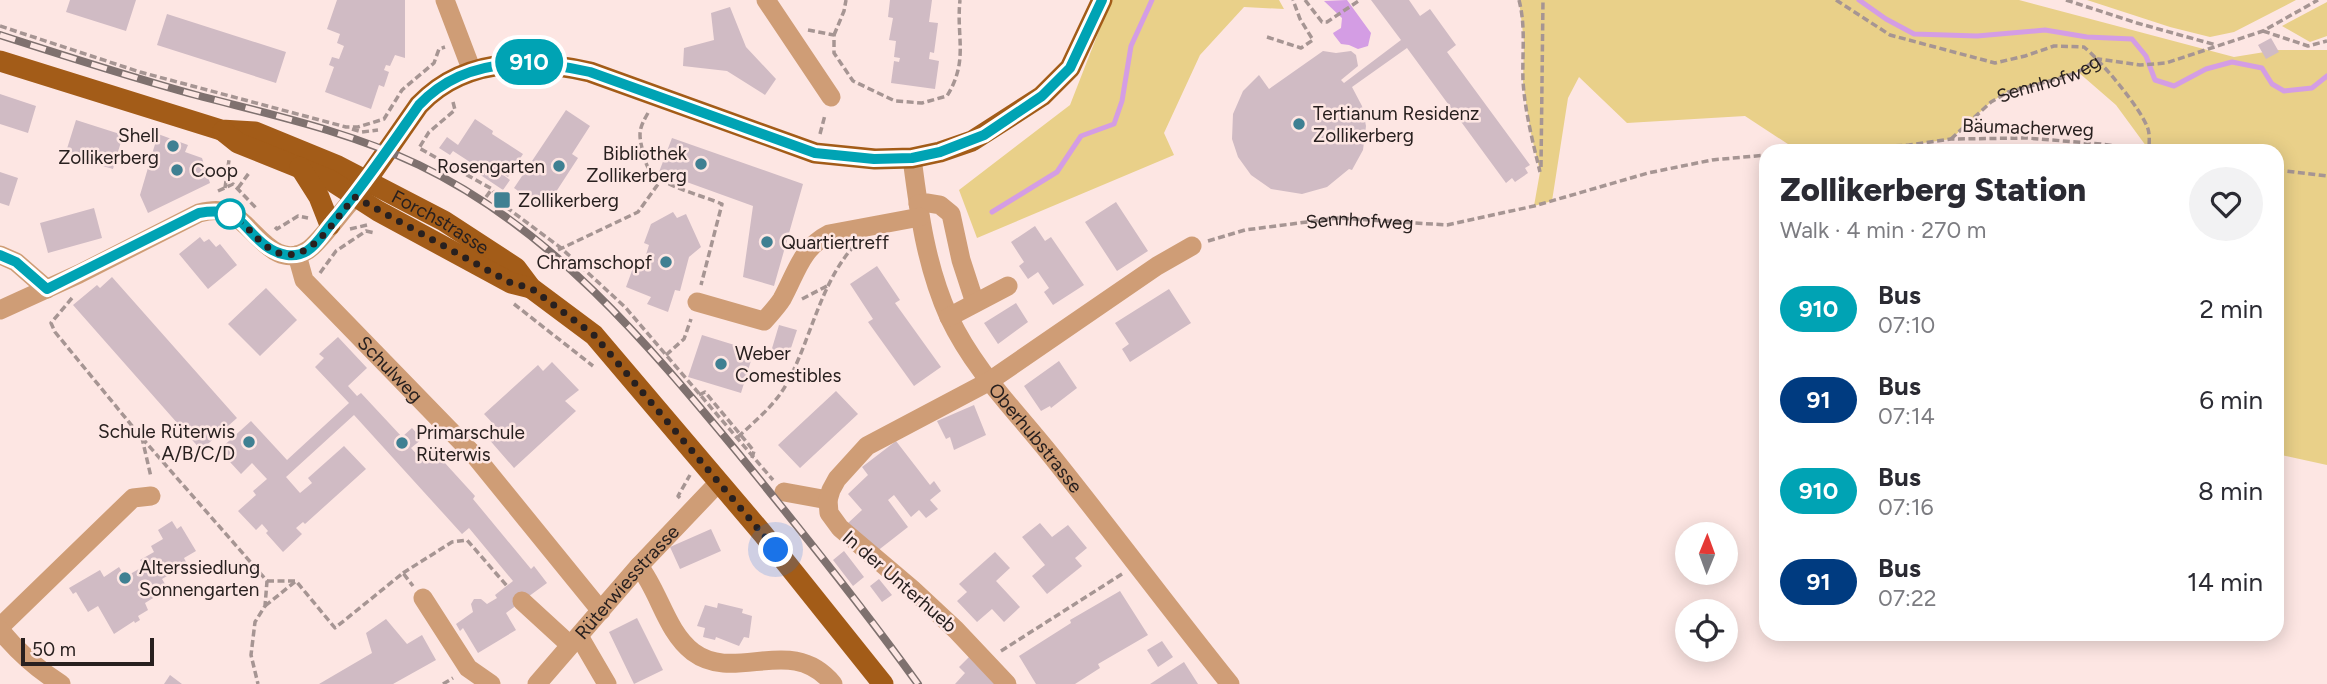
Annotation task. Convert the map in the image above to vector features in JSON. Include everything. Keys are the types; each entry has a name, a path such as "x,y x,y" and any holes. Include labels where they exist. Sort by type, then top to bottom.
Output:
{"main road":[{"path":"360,188 431,92 472,71 526,62 566,66 590,72 815,153 874,159 912,158 940,152 984,135 1042,96 1070,68 1102,0"},
{"name":"Forchstrasse","path":"0,61 221,130 255,132 306,151 511,283 531,288 594,335 763,534 883,684"},
{"name":"Forchstrasse","path":"221,130 239,144 330,180 360,188"},
{"path":"300,167 337,234"}],"street":[{"path":"445,0 472,71"},
{"path":"766,0 831,97"},
{"name":"Oberhubstrasse","path":"912,158 930,267 949,317 968,353 988,382 1049,453 1230,684"},
{"path":"0,310 79,274 199,213 215,210 226,212 245,223 266,246 299,265 316,244 337,234 360,188"},
{"path":"697,302 764,321 781,301 800,259 808,248 829,234 872,226 919,211 928,203 940,205 951,214 961,260 975,303"},
{"path":"784,492 828,500 837,478 867,446 988,382 1157,266 1192,246"},
{"path":"0,255 16,262 47,289"},
{"name":"Schulweg","path":"299,265 310,287 475,456 601,611"},
{"path":"949,317 1008,286"},
{"name":"Rüterwiesstrasse","path":"537,684 639,566 718,483"},
{"path":"61,684 39,678 0,628 134,498 151,496"},
{"name":"In der Unterhueb","path":"828,500 829,513 840,528 912,589 1007,684"},
{"path":"639,566 650,580 675,633 695,654 715,663 793,660 818,670 833,684"},
{"path":"423,598 468,668 491,684"},
{"path":"522,601 575,640 607,684"}],"path":[{"path":"846,0 834,35 834,53 853,81 895,101 922,103 947,96 957,79 962,54 958,19 960,0"},
{"path":"1267,37 1301,48 1313,40 1300,19 1293,0"},
{"path":"1305,0 1322,22 1334,19 1358,2"},
{"path":"1519,0 1524,42 1523,82 1540,172 1543,0"},
{"path":"1836,0 1889,35 1995,63 2054,46 2084,47 2123,88 2148,129 2148,144"},
{"path":"2066,0 2218,46"},
{"name":"Sennhofweg","path":"1951,139 1991,102 2008,92 2078,72 2098,59 2140,65 2166,63 2263,30 2318,0"},
{"path":"0,26 139,72 346,127 358,127 384,119"},
{"path":"783,26 834,35"},
{"path":"2263,30 2308,46 2327,41"},
{"path":"421,73 434,63 439,49 451,45"},
{"path":"659,97 638,130 644,160 661,180 722,204 704,274"},
{"path":"453,102 455,110 429,132 419,148 492,189 502,204 625,307 752,458 784,492"},
{"name":"Bäumacherweg","path":"1951,139 2026,138 2101,144"},
{"path":"1916,144 1951,139"},
{"name":"Sennhofweg","path":"1192,246 1245,230 1338,218 1447,225 1534,206 1648,173 1712,160 1759,156"},
{"path":"225,188 229,160"},
{"path":"2284,171 2327,176"},
{"path":"238,188 249,173"},
{"path":"559,249 638,212 661,180"},
{"path":"486,197 492,189"},
{"path":"336,251 337,234 346,227 351,229 373,225"},
{"path":"739,435 766,412 779,396 794,369 828,285 845,256 872,226"},
{"path":"299,265 320,273 336,251 355,238 366,231 379,234"},
{"path":"337,234 355,238"},
{"path":"79,274 80,288 51,323 55,332 142,438 267,581 265,606"},
{"path":"513,304 542,324 599,372"},
{"path":"616,304 625,307"},
{"path":"699,395 705,392 754,451 752,458"},
{"path":"142,438 153,488 151,496"},
{"path":"678,496 688,477"},
{"path":"296,581 335,628 403,573 453,542 467,540 507,586"},
{"path":"986,661 1135,566"},
{"path":"403,573 423,598"},
{"path":"267,581 296,581"},
{"path":"258,684 251,655 255,622 265,606 296,581"}],"shaded area":[{"path":"1111,0 1279,0 1284,9 1244,7 1200,55 1164,133 1174,155 977,238 959,190 1070,105"},
{"path":"1347,0 1371,33 1368,46 1358,49 1341,44 1333,33 1341,28 1342,18 1324,1"},
{"path":"1519,0 2019,0 2234,57 2277,50 2327,50 2327,465 2284,456 2284,144 2145,144 2116,105 2078,72 2007,92 1991,102 1951,139 1916,144 1788,144 1745,116 1627,123 1579,77 1568,98 1552,201 1534,206 1540,172 1523,82 1524,42"},
{"path":"2087,0 2296,0 2234,32 2210,37"},
{"path":"2327,2 2327,36 2310,42 2282,26"}],"building":[{"path":"70,0 136,0 126,31 66,12"},
{"path":"337,0 405,0 405,58 395,55 390,66 386,65 384,70 389,72 384,87 379,85 371,109 325,92 334,67 329,65 332,57 339,59 344,46 337,43 340,34 327,29"},
{"path":"890,0 932,0 929,22 938,23 934,53 930,52 929,59 939,61 935,89 891,83 894,61 899,62 900,58 894,57 896,41 889,40 893,18 888,17"},
{"name":"Tertianum Residenz Zollikerberg","path":"1371,0 1409,0 1420,16 1430,9 1456,45 1447,52 1530,165 1525,168 1528,173 1515,182 1512,178 1506,183 1407,48 1352,87 1362,106 1366,126 1363,150 1352,170 1349,169 1327,187 1302,194 1271,189 1251,175 1238,157 1232,139 1233,114 1243,91 1259,75 1269,89 1323,51 1351,51 1356,55 1358,66 1341,80 1344,83 1401,40"},
{"path":"730,7 746,47 776,79 765,95 727,71 683,66 684,48 714,40 711,13"},
{"path":"167,14 286,52 276,83 157,45"},
{"path":"2271,38 2279,52 2266,59 2258,45"},
{"path":"0,94 36,106 28,133 0,124"},
{"path":"566,110 590,126 572,154 578,158 552,198 546,193 538,205 514,188"},
{"path":"475,119 493,131 492,134 523,154 508,177 498,171 510,180 503,190 470,168 473,164 453,151 450,155 439,148 447,137 458,145"},
{"path":"76,120 123,135 113,169 65,155"},
{"name":"Coop","path":"158,134 188,145 185,152 202,158 210,183 148,213 140,195"},
{"name":"Quartiertreff","path":"672,138 803,184 774,286 743,277 753,206 659,172"},
{"path":"0,172 18,178 9,206 0,203"},
{"path":"1116,202 1148,251 1117,271 1085,222"},
{"path":"94,208 102,238 48,253 40,223"},
{"name":"Chramschopf","path":"673,212 677,218 686,214 701,247 689,257 680,291 675,290 668,312 647,304 651,297 626,287 633,268 641,271 649,245 644,243 651,224"},
{"path":"1035,226 1045,241 1051,237 1084,285 1053,305 1044,292 1049,288 1038,272 1028,279 1019,266 1024,262 1011,242"},
{"path":"200,237 204,242 209,239 216,247 220,244 237,265 208,289 179,254"},
{"path":"877,266 900,300 895,303 941,367 914,386 868,322 873,319 850,284"},
{"path":"112,277 237,418 201,450 73,305 97,285 100,288"},
{"path":"266,288 297,320 260,356 228,324"},
{"path":"1169,289 1191,323 1130,362 1122,349 1129,344 1115,323"},
{"path":"1016,303 1028,322 998,344 984,323"},
{"path":"779,325 797,330 787,360 770,355"},
{"name":"Weber Comestibles","path":"702,335 754,351 741,393 688,377"},
{"name":"Schule Rüterwis A/B/C/D","path":"338,337 367,368 348,386 357,396 361,393 402,437 412,428 422,439 411,448 423,461 434,451 475,496 473,499 531,569 534,566 547,583 506,613 516,630 478,653 463,628 460,631 456,624 473,612 471,604 474,599 481,599 487,604 497,598 495,595 513,581 469,528 462,534 354,415 286,477 300,493 312,483 308,478 344,446 366,469 305,524 303,522 296,528 302,534 283,552 266,533 268,531 262,524 256,530 238,511 256,495 253,491 267,479 252,463 241,474 219,450 251,421 287,460 349,403 315,367 324,358 319,354"},
{"path":"1059,361 1077,388 1051,408 1050,406 1041,411 1024,386"},
{"path":"552,362 579,390 565,401 576,411 514,468 487,437 498,429 484,414 538,365 543,371"},
{"path":"836,391 858,414 800,468 778,445"},
{"path":"974,405 986,435 954,450 950,437 946,439 937,421"},
{"path":"896,441 930,485 934,481 941,491 930,500 938,509 926,518 919,510 911,517 894,495 888,500 908,527 876,552 847,524 862,510 848,494 868,475 862,467"},
{"name":"Alterssiedlung Sonnengarten","path":"172,521 177,529 181,526 196,551 184,558 187,564 162,579 168,589 145,603 148,610 138,616 140,620 114,634 98,606 88,612 76,592 73,594 69,588 100,570 104,577 119,567 125,577 144,566 140,560 154,552 151,546 163,539 158,530"},
{"path":"1040,523 1052,537 1068,525 1087,548 1075,558 1082,566 1047,594 1032,576 1045,565 1022,537"},
{"path":"711,529 721,551 680,569 670,547"},
{"path":"844,551 864,577 853,586 833,560"},
{"path":"995,552 1010,568 996,581 1020,607 1004,622 992,609 977,622 957,601 967,592 959,584"},
{"path":"879,579 892,595 882,602 870,586"},
{"path":"1120,591 1148,635 1098,664 1100,668 1075,684 1036,684 1019,656 1071,623 1070,620"},
{"path":"718,603 743,609 742,613 752,616 749,638 744,637 739,646 716,637 715,640 703,637 705,628 697,626 705,605 717,608"},
{"path":"637,618 663,670 634,684 609,632"},
{"path":"386,619 407,644 422,635 436,660 393,684 319,684 372,653 366,633"},
{"path":"1162,641 1173,657 1158,667 1147,650"},
{"path":"970,656 1001,684 955,684 965,673 959,667"},
{"path":"1184,662 1198,684 1150,684"},
{"path":"170,675 182,684 164,684"}],"waterway":[{"path":"992,212 1057,172 1081,136 1114,124 1122,101 1131,46 1152,0"},
{"path":"1859,0 1914,34 1977,36 2045,30 2087,37 2132,39 2146,56 2155,80 2174,86 2206,69 2232,62 2262,68 2272,84 2284,91 2312,88 2327,76"}],"railway":[{"path":"0,35 147,81 365,143 419,165 467,191 512,221 594,291 668,370 807,539 918,684"}],"bus line":[{"name":"910","path":"0,255 16,262 47,289 199,213 215,210 226,212 245,223 266,246 281,254 297,255 306,252 316,244 355,197 431,92 472,71 526,62 566,66 590,72 815,153 874,159 912,158 940,152 984,135 1042,96 1070,68 1102,0"}],"place":[{"name":"Tertianum Residenz Zollikerberg","path":"1299,124"},
{"name":"Shell Zollikerberg","path":"173,146"},
{"name":"Bibliothek Zollikerberg","path":"701,164"},
{"name":"Rosengarten","path":"559,166"},
{"name":"Coop","path":"177,170"},
{"name":"Zollikerberg","path":"502,200"},
{"name":"Quartiertreff","path":"767,242"},
{"name":"Chramschopf","path":"666,262"},
{"name":"Weber Comestibles","path":"721,364"},
{"name":"Schule Rüterwis A/B/C/D","path":"249,442"},
{"name":"Primarschule Rüterwis","path":"402,443"},
{"name":"Alterssiedlung Sonnengarten","path":"125,578"}],"route":[{"path":"230,214 245,223 266,246 281,254 297,255 316,244 355,197 511,283 531,288 594,335 776,550"}]}
